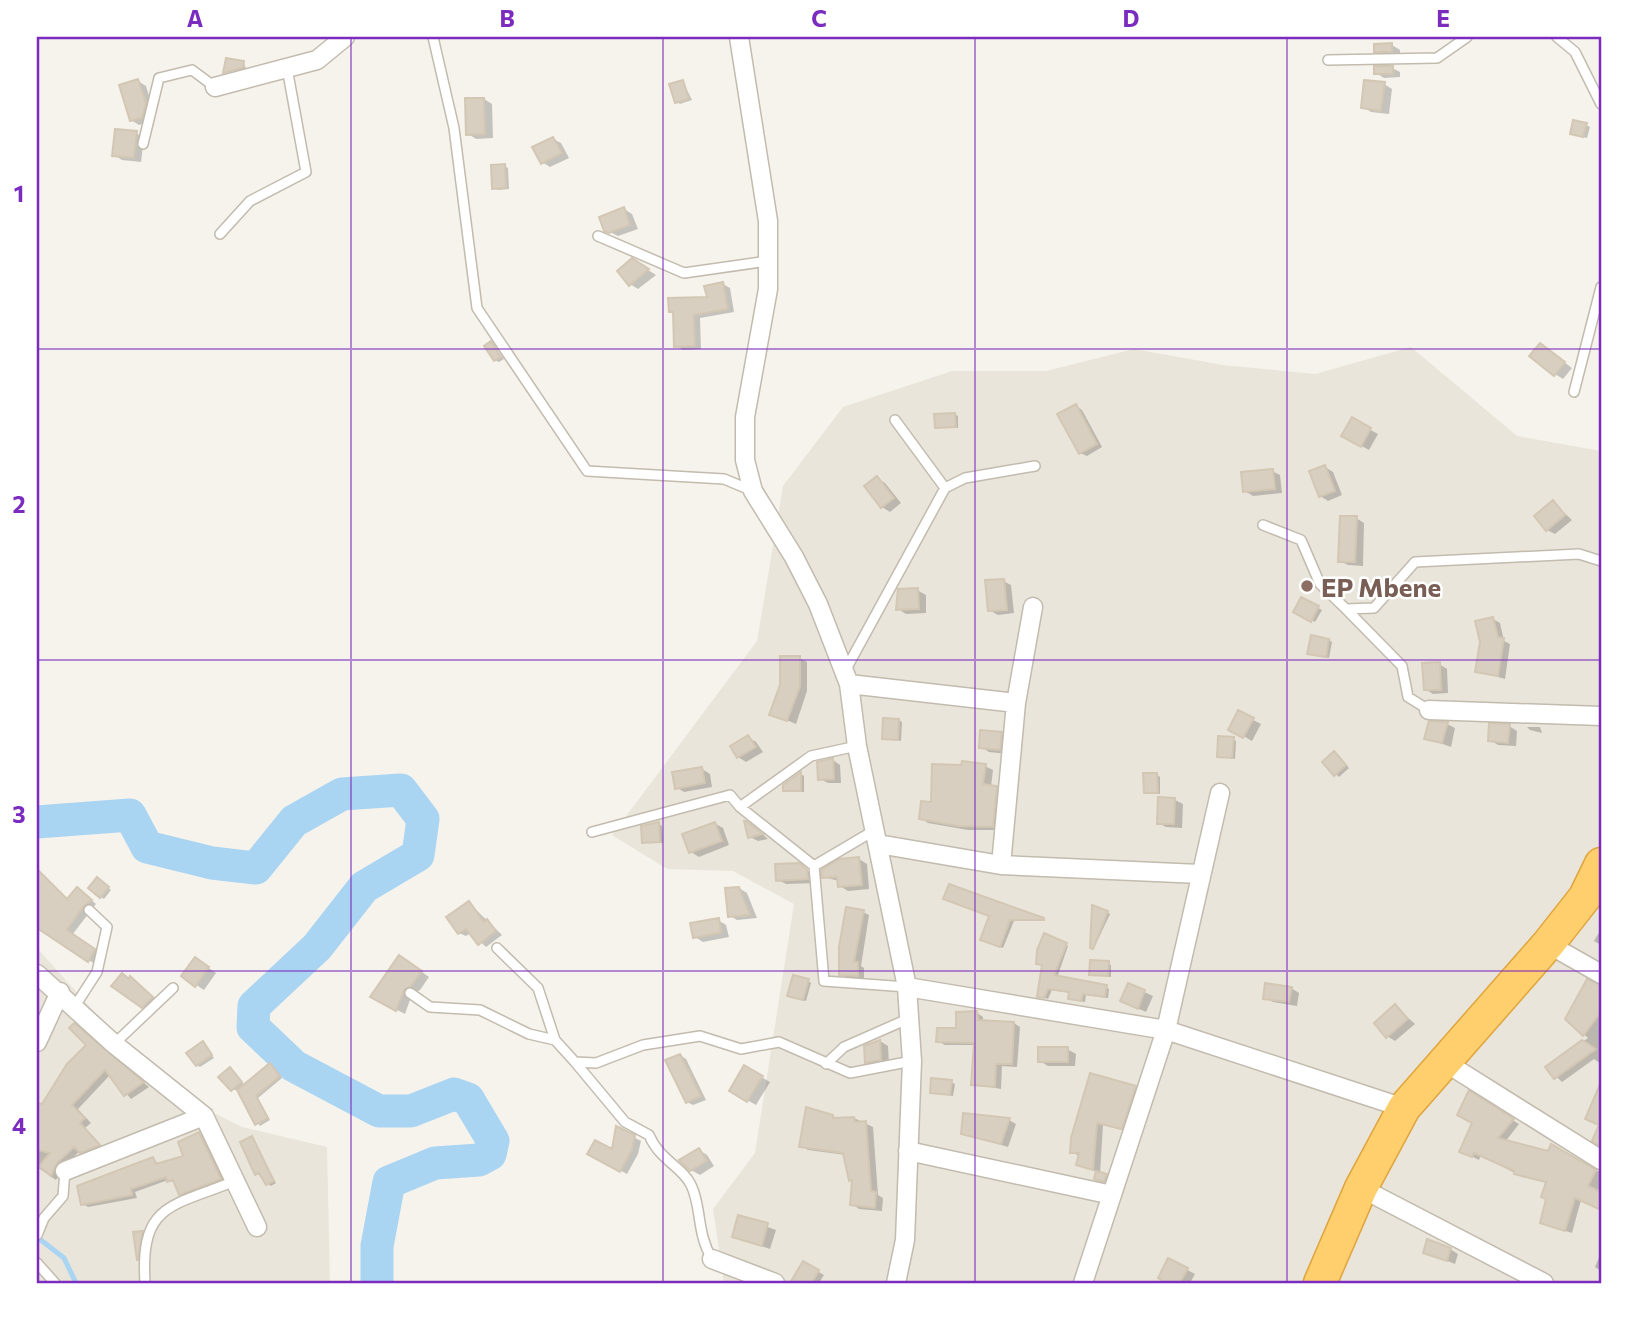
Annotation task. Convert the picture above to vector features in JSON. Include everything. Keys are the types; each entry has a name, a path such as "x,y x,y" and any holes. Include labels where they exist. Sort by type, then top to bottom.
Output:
{"highway":[{"path":"1320,1283 1361,1188 1404,1108 1548,944 1585,897 1601,864"}],"street":[{"path":"215,87 317,60 345,37"},
{"path":"739,37 768,221 768,289 761,342 745,416 745,460 752,491 794,557 818,604 846,678 857,746 907,987 912,1061 905,1240 896,1283"},
{"path":"1001,865 1016,703 1033,607"},
{"path":"846,678 1016,703"},
{"path":"1429,710 1601,716"},
{"path":"1083,1283 1166,1030 1199,874 1220,793"},
{"path":"876,837 1001,865 1199,874"},
{"path":"1548,944 1601,974"},
{"path":"37,974 60,992 114,1044 204,1116 257,1227"},
{"path":"907,987 1166,1030 1404,1108"},
{"path":"37,1042 60,992"},
{"path":"1443,1061 1601,1160"},
{"path":"65,1171 204,1116"},
{"path":"908,1151 1112,1195"},
{"path":"1361,1188 1545,1283"},
{"path":"712,1259 775,1283"}],"lane":[{"path":"433,37 454,128 477,308 587,471 724,479 752,491"},
{"path":"1328,60 1437,58 1467,37"},
{"path":"1559,37 1575,52 1601,104"},
{"path":"220,234 250,201 306,172 287,68"},
{"path":"143,144 159,78 192,70 215,87"},
{"path":"598,236 684,272 768,261"},
{"path":"1574,392 1601,287"},
{"path":"895,420 945,488"},
{"path":"846,678 945,488 965,478 1035,466"},
{"path":"1262,525 1301,540 1320,583 1402,666 1408,697 1429,710"},
{"path":"1346,609 1374,608 1415,562 1579,554 1601,561"},
{"path":"740,807 811,755 857,746"},
{"path":"593,832 730,795 740,807 814,866 824,981 907,987"},
{"path":"814,866 876,837"},
{"path":"75,1006 97,972 107,927 89,910"},
{"path":"497,948 538,988 555,1040 625,1122 649,1135 656,1151 691,1184 702,1242 712,1259"},
{"path":"114,1044 173,988"},
{"path":"410,993 430,1007 481,1010 530,1034 555,1040"},
{"path":"826,1064 844,1047 910,1018"},
{"path":"575,1062 596,1063 643,1045 700,1036 741,1049 779,1042 850,1073 912,1061"},
{"path":"37,1234 44,1218 63,1196 65,1171"},
{"path":"145,1283 148,1232 161,1211 235,1181"},
{"path":"37,1263 55,1283"}],"shaded area":[{"path":"1411,347 1517,436 1601,451 1601,1283 724,1283 713,1209 755,1153 794,904 733,871 667,869 612,835 757,641 783,486 843,407 952,371 1046,371 1134,349 1223,365 1315,374"},
{"path":"37,948 162,1087 242,1127 327,1147 330,1283 37,1283"}],"building":[{"path":"1392,43 1392,52 1374,52 1374,44"},
{"path":"226,58 244,61 243,68 223,73"},
{"path":"1374,66 1393,66 1393,74 1374,74"},
{"path":"138,79 146,103 142,118 130,121 119,85"},
{"path":"683,80 689,99 675,103 669,84"},
{"path":"1364,80 1385,82 1381,111 1361,108"},
{"path":"465,98 484,98 485,134 466,135"},
{"path":"1573,120 1587,123 1583,137 1570,134"},
{"path":"115,129 137,131 134,158 112,156"},
{"path":"553,137 562,153 541,164 532,147"},
{"path":"505,164 506,188 492,189 491,165"},
{"path":"624,207 630,225 609,233 604,231 599,217"},
{"path":"632,258 649,269 629,286 617,271"},
{"path":"723,282 728,309 694,315 695,346 674,347 673,312 669,312 668,298 707,297 704,286"},
{"path":"491,341 501,357 494,361 484,346"},
{"path":"1540,343 1565,362 1554,376 1529,356"},
{"path":"1076,404 1097,444 1079,454 1057,414"},
{"path":"955,413 956,427 935,428 934,414"},
{"path":"1352,417 1371,428 1361,447 1341,436"},
{"path":"1325,465 1335,491 1319,497 1309,471"},
{"path":"1273,469 1275,489 1243,492 1241,472"},
{"path":"877,476 894,498 881,508 864,486"},
{"path":"1553,500 1565,515 1546,531 1534,516"},
{"path":"1340,516 1357,516 1355,562 1338,562"},
{"path":"1004,579 1007,610 988,611 985,580"},
{"path":"918,588 919,609 896,610 898,589"},
{"path":"1301,597 1319,606 1311,622 1293,612"},
{"path":"1493,617 1498,637 1504,638 1498,676 1475,672 1480,642 1475,621"},
{"path":"1311,635 1329,639 1326,657 1307,654"},
{"path":"780,656 800,656 800,686 787,721 769,715 780,685"},
{"path":"1440,662 1441,690 1424,690 1422,663"},
{"path":"1238,710 1254,718 1243,738 1228,730"},
{"path":"883,718 899,719 898,740 882,739"},
{"path":"1429,721 1448,722 1442,743 1424,739"},
{"path":"1489,723 1510,724 1508,743 1488,741"},
{"path":"980,730 1002,732 1000,750 979,748"},
{"path":"748,735 756,747 737,758 730,746"},
{"path":"1218,736 1234,737 1232,758 1217,757"},
{"path":"1334,751 1346,765 1334,776 1322,762"},
{"path":"833,758 834,779 818,780 817,762"},
{"path":"962,761 986,764 983,784 997,786 993,827 958,826 919,819 921,801 931,802 932,764 961,765"},
{"path":"702,767 705,783 675,789 672,772"},
{"path":"801,772 801,791 783,791 783,785"},
{"path":"1143,773 1157,773 1158,793 1144,793"},
{"path":"1158,797 1175,798 1174,824 1157,824"},
{"path":"746,821 763,834 748,838"},
{"path":"659,822 660,842 642,843 641,826"},
{"path":"715,822 722,841 689,853 682,834"},
{"path":"859,857 862,885 838,887 837,877 822,878 821,870 839,859"},
{"path":"799,863 807,870 808,879 776,881 775,864"},
{"path":"37,869 67,899 77,887 92,900 84,906 67,930 95,949 88,962 37,928"},
{"path":"97,877 109,887 100,898 88,888"},
{"path":"949,884 1044,920 1010,920 1000,947 980,940 989,916 943,899"},
{"path":"739,887 750,915 728,917 725,888"},
{"path":"469,901 484,922 487,919 496,931 478,945 466,929 458,934 446,917"},
{"path":"1092,905 1108,911 1093,949 1090,948"},
{"path":"846,907 864,910 854,962 858,962 858,976 839,975 839,947"},
{"path":"719,918 721,933 693,938 690,923"},
{"path":"1044,933 1067,943 1054,975 1107,985 1105,997 1083,994 1081,1001 1068,999 1069,992 1048,989 1044,998 1037,997 1042,965 1036,964 1037,950"},
{"path":"399,955 422,971 411,986 404,990 396,1011 370,997"},
{"path":"195,957 209,967 195,987 181,976"},
{"path":"1090,960 1109,961 1108,976 1089,975"},
{"path":"122,973 129,979 130,976 153,997 142,1008 111,986"},
{"path":"793,975 809,979 803,1000 787,996"},
{"path":"1587,979 1601,985 1601,1012 1583,1036 1565,1019"},
{"path":"1128,983 1145,990 1138,1009 1120,1001"},
{"path":"1265,983 1292,987 1289,1002 1263,999"},
{"path":"1395,1004 1408,1019 1386,1038 1374,1023"},
{"path":"977,1011 978,1020 1014,1022 1012,1064 996,1064 995,1087 971,1085 974,1043 936,1042 937,1028 956,1028 956,1012"},
{"path":"74,1023 144,1082 124,1096 105,1070 72,1105 85,1118 80,1123 100,1145 80,1153 74,1147 57,1163 51,1176 39,1166 50,1153 37,1150 37,1103 42,1104 67,1064 86,1045 69,1028"},
{"path":"880,1040 881,1060 865,1063 864,1046"},
{"path":"1582,1040 1596,1049 1554,1079 1545,1067"},
{"path":"203,1041 212,1055 196,1066 186,1053"},
{"path":"1038,1047 1068,1047 1068,1062 1038,1062"},
{"path":"680,1054 701,1096 686,1103 665,1060"},
{"path":"270,1063 280,1076 256,1096 268,1118 255,1125 237,1090"},
{"path":"744,1065 763,1076 747,1102 729,1091"},
{"path":"230,1067 242,1082 231,1091 218,1077"},
{"path":"1090,1073 1136,1086 1122,1129 1097,1123 1093,1170 1076,1165 1079,1153 1070,1153 1071,1138"},
{"path":"931,1078 952,1080 950,1095 930,1093"},
{"path":"1601,1082 1601,1147 1592,1141 1599,1125 1585,1119"},
{"path":"1469,1090 1514,1119 1498,1138 1548,1151 1551,1144 1596,1170 1588,1186 1601,1192 1601,1210 1575,1198 1565,1231 1540,1223 1546,1199 1541,1197 1546,1182 1514,1174 1514,1171 1474,1153 1472,1157 1459,1152 1472,1123 1457,1115"},
{"path":"806,1107 833,1115 833,1118 854,1117 855,1122 866,1121 871,1191 876,1192 875,1208 850,1205 852,1180 849,1181 843,1153 799,1147"},
{"path":"963,1113 1010,1118 1001,1144 961,1134"},
{"path":"616,1126 635,1135 632,1150 620,1172 587,1154 595,1140 612,1149"},
{"path":"199,1132 221,1179 179,1195 173,1180 167,1182 166,1177 131,1189 132,1195 81,1205 77,1186 153,1157 156,1164 183,1156 178,1142"},
{"path":"252,1136 274,1181 266,1185 259,1173 255,1175 240,1142"},
{"path":"699,1148 707,1161 690,1171 679,1160"},
{"path":"1096,1171 1107,1174 1104,1182 1094,1179"},
{"path":"738,1215 768,1223 762,1246 732,1237"},
{"path":"143,1231 138,1260 137,1260 133,1232"},
{"path":"1427,1239 1451,1248 1447,1261 1423,1253"},
{"path":"1168,1258 1188,1268 1180,1283 1167,1283 1158,1278"},
{"path":"803,1261 819,1270 812,1283 790,1283"}],"waterway":[{"path":"37,822 130,815 147,847 212,863 256,868 294,821 342,794 401,790 423,819 418,855 364,887 317,947 254,1006 253,1027 294,1066 379,1111 411,1111 454,1094 468,1099 493,1141 490,1154 479,1160 435,1163 389,1182 377,1246 377,1283"},
{"path":"37,1237 64,1258 76,1283"}],"place":[{"name":"EP Mbene","path":"1307,586"}]}
